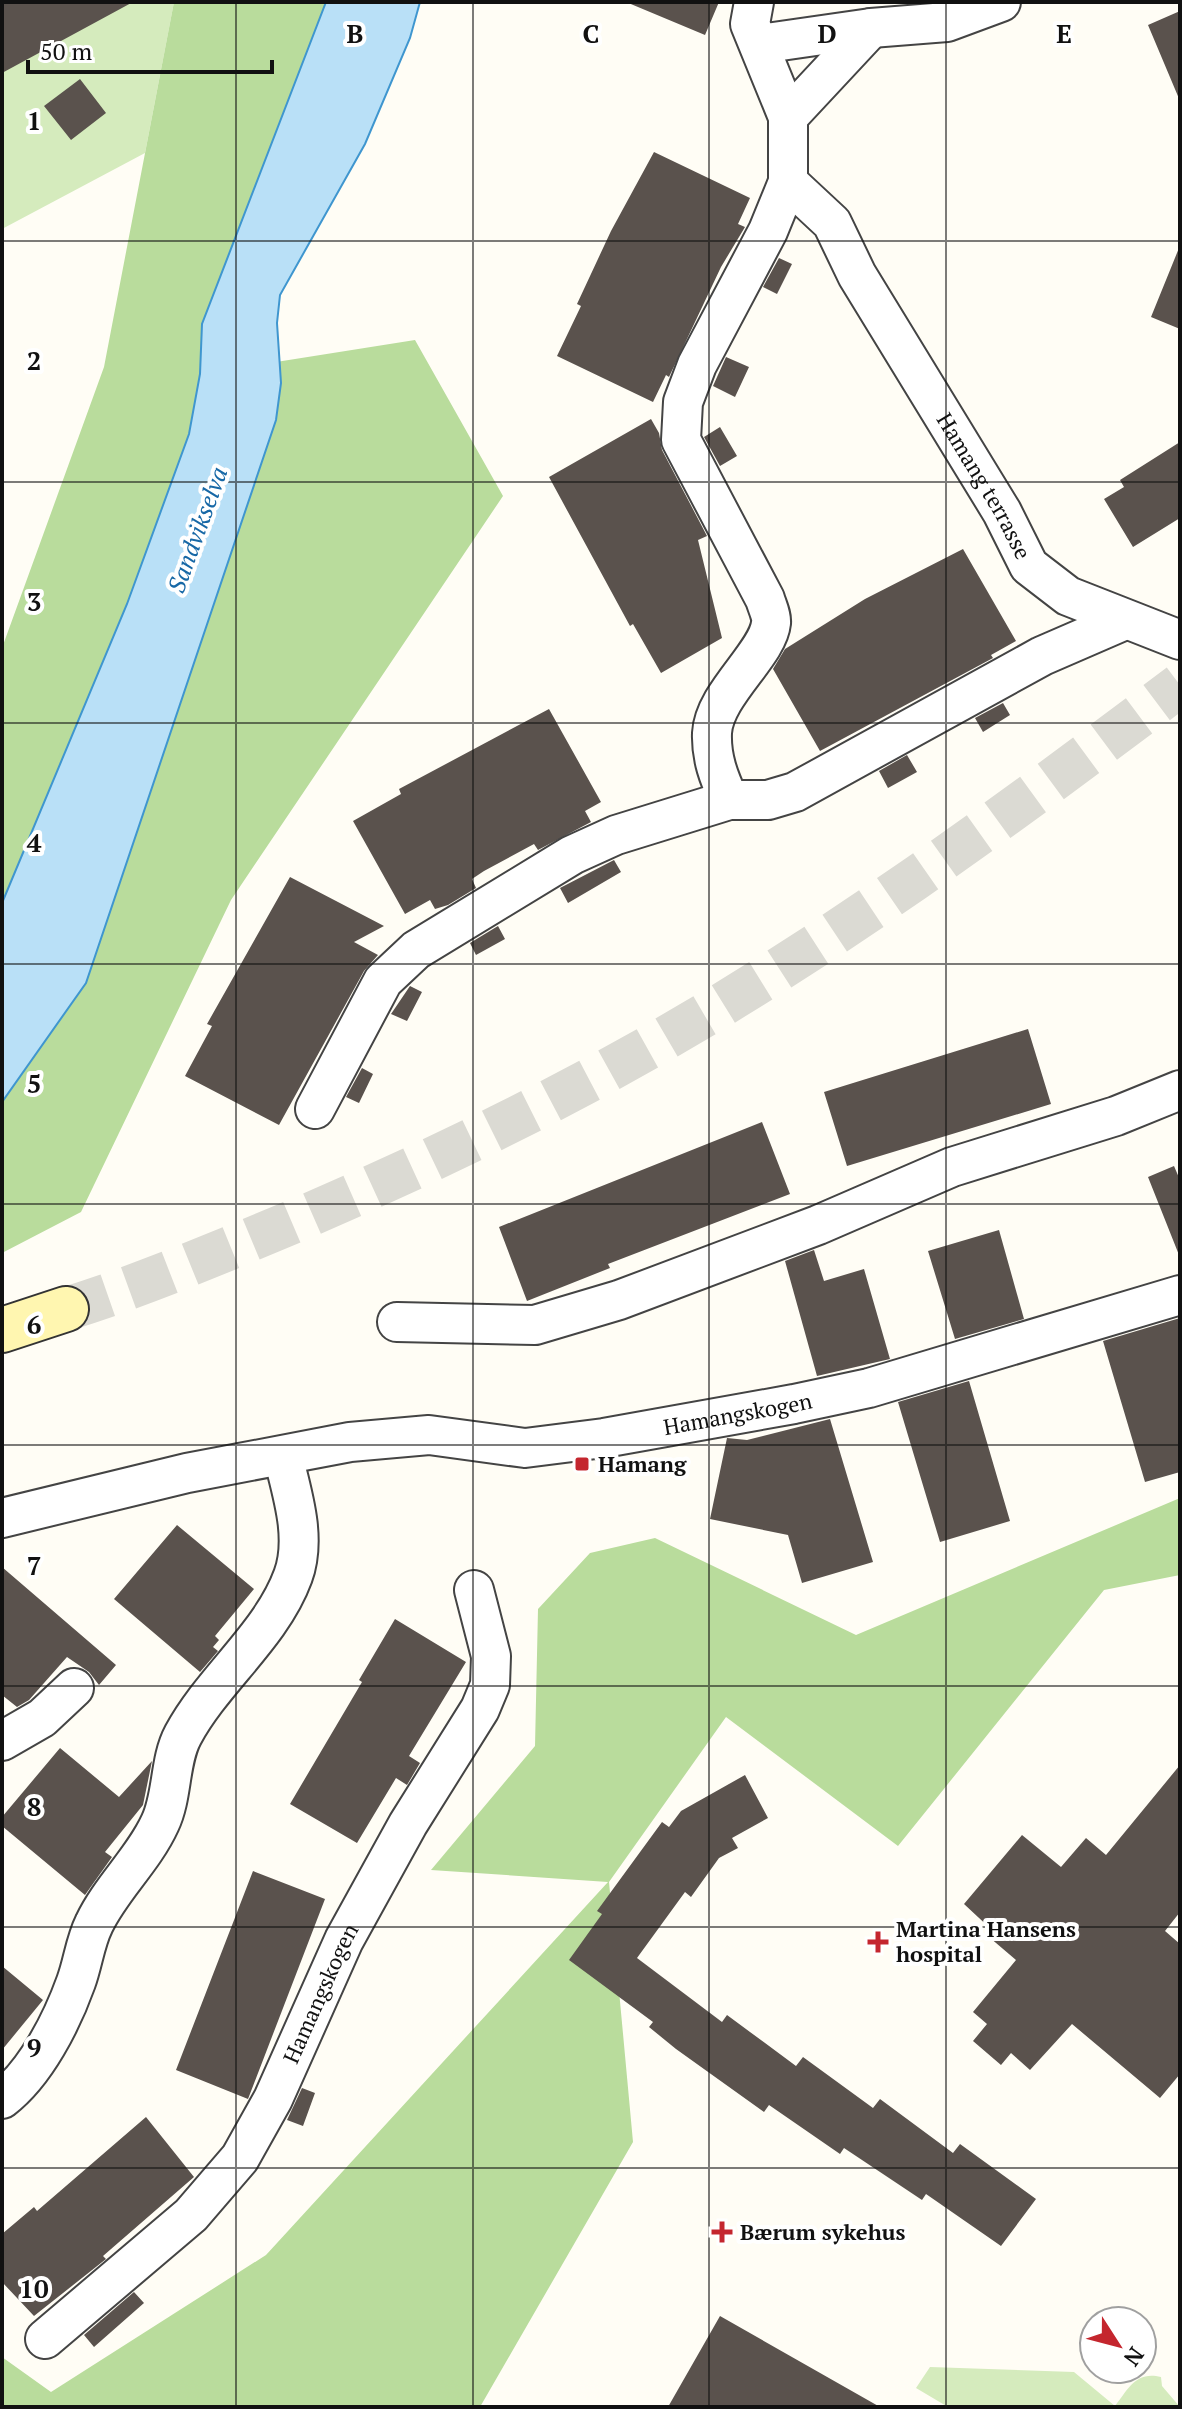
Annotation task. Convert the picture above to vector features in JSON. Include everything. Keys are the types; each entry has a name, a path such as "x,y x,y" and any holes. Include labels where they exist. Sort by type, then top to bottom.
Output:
{"main road":[{"path":"2,1330 66,1309"}],"street":[{"path":"729,800 713,755 712,729 737,677 763,642 772,622 765,599 681,440 683,402 697,365 768,231 788,182 788,117 750,24 754,2"},
{"path":"760,44 871,28 947,22 1001,2"},
{"path":"788,117 871,28"},
{"name":"Hamang terrasse","path":"788,182 832,223 857,275 877,303 1002,512 1029,566 1068,596 1180,640"},
{"path":"315,1109 383,981 416,950 572,855 616,835 729,800 768,800 795,792 1042,656 1125,620"},
{"path":"397,1322 535,1325 549,1321 619,1300 818,1225 952,1167 1116,1116 1180,1090"},
{"name":"Hamangskogen","path":"2,1518 187,1473 350,1442 429,1435 525,1448 604,1438 869,1388 1180,1295"},
{"path":"2,2099 20,2081 59,2022 76,1982 92,1927 105,1903 135,1867 161,1821 181,1738 210,1694 263,1627 293,1576 298,1545 295,1505 283,1456"},
{"name":"Hamangskogen","path":"45,2339 191,2215 240,2158 273,2099 349,1931 408,1824 480,1709 490,1685 491,1656 474,1590"},
{"path":"2,1741 42,1718 74,1688"}],"green space":[{"path":"5,2 174,2 145,153 2,229 2,5"},
{"path":"174,2 326,2 202,324 200,374 415,340 503,496 231,900 81,1212 2,1253 2,648 104,367"},
{"path":"1180,1498 1180,1575 1104,1590 898,1846 726,1717 609,1882 633,2142 480,2407 2,2407 2,2357 51,2392 266,2255 608,1882 431,1870 535,1746 538,1609 590,1553 655,1538 856,1635"},
{"path":"930,2367 1074,2372 1078,2375 1078,2385 1090,2385 1115,2406 1132,2385 1158,2385 1158,2377 1180,2407 948,2407 916,2388"}],"water":[{"name":"Sandvikselva","path":"326,2 420,2 410,38 365,144 280,295 277,323 281,383 276,420 86,983 2,1102 2,903 127,604 189,434 200,374 202,324"}],"building":[{"path":"2,2 133,2 2,73"},
{"path":"626,2 719,2 705,35"},
{"path":"1180,11 1180,101 1148,25"},
{"path":"80,79 106,113 71,140 44,106"},
{"path":"654,152 750,198 738,224 745,227 721,267 669,377 666,375 653,402 557,356 611,231"},
{"path":"1180,248 1180,329 1151,317"},
{"path":"779,258 792,264 777,294 763,287"},
{"path":"726,357 749,367 735,397 713,386"},
{"path":"651,419 659,433 662,450 707,536 698,540 722,638 661,673 633,624 630,626 549,477"},
{"path":"720,427 737,456 720,466 704,437"},
{"path":"1180,442 1180,518 1133,547 1104,499 1124,487 1120,480"},
{"path":"963,549 1016,641 991,655 993,658 820,751 773,669 785,649 865,599"},
{"path":"1003,703 1010,715 983,732 975,718"},
{"path":"549,709 601,802 585,811 591,822 538,850 534,844 484,871 472,879 476,888 448,905 435,909 430,900 405,914 353,821 401,794 399,789"},
{"path":"907,755 917,772 888,788 879,771"},
{"path":"614,860 621,872 568,903 560,888"},
{"path":"290,877 384,926 354,942 378,955 364,971 279,1125 185,1076 212,1026 207,1024"},
{"path":"498,926 505,939 476,955 470,943"},
{"path":"410,986 422,992 407,1021 391,1014"},
{"path":"1028,1029 1051,1104 847,1166 824,1092"},
{"path":"362,1068 373,1074 359,1103 346,1097"},
{"path":"762,1122 790,1194 608,1264 610,1268 527,1301 499,1227"},
{"path":"1174,1166 1180,1180 1179,1255 1148,1177"},
{"path":"999,1230 1024,1319 955,1339 928,1251"},
{"path":"814,1250 824,1281 864,1269 890,1359 817,1376 785,1261"},
{"path":"1180,1318 1180,1472 1145,1482 1103,1341"},
{"path":"969,1381 1010,1521 940,1542 898,1402"},
{"path":"830,1419 873,1562 802,1583 788,1535 710,1519 727,1438 747,1440"},
{"path":"177,1525 254,1589 215,1636 219,1640 213,1647 218,1651 200,1672 114,1599"},
{"path":"2,1567 116,1665 99,1685 89,1672 67,1657 29,1700 17,1707 2,1695"},
{"path":"395,1619 466,1662 409,1756 420,1763 407,1785 396,1778 357,1843 290,1804"},
{"path":"60,1748 119,1797 152,1761 143,1805 105,1852 112,1857 85,1895 2,1826 2,1817"},
{"path":"1180,1765 1180,1912 1165,1931 1180,1944 1180,2074 1160,2098 1072,2024 1030,2070 1011,2053 1001,2065 973,2041 987,2024 973,2012 1016,1960 989,1937 993,1931 964,1904 1022,1835 1061,1867 1086,1838 1106,1855"},
{"path":"745,1775 768,1818 732,1838 738,1848 719,1858 691,1897 685,1892 637,1958 722,2022 727,2015 796,2066 803,2057 873,2108 880,2099 953,2153 960,2144 1036,2199 1001,2246 926,2194 922,2200 844,2148 840,2154 769,2105 764,2112 676,2049 649,2027 653,2022 569,1960 602,1914 597,1911 662,1822 669,1827 681,1811"},
{"path":"253,1871 325,1899 248,2099 176,2070"},
{"path":"2,1966 43,2000 2,2050"},
{"path":"302,2088 315,2093 303,2126 287,2120"},
{"path":"146,2117 194,2177 103,2256 106,2259 34,2316 2,2282 2,2234 34,2207 37,2211"},
{"path":"134,2292 144,2303 94,2347 84,2335"},
{"path":"720,2316 880,2407 668,2407"}],"tunnel":[{"path":"66,1309 202,1259 394,1177 557,1098 663,1040 775,972 894,893 1180,685"}],"place":[{"name":"Hamang","path":"582,1464"},
{"name":"Martina Hansens hospital","path":"878,1942"},
{"name":"Bærum sykehus","path":"722,2232"}]}
